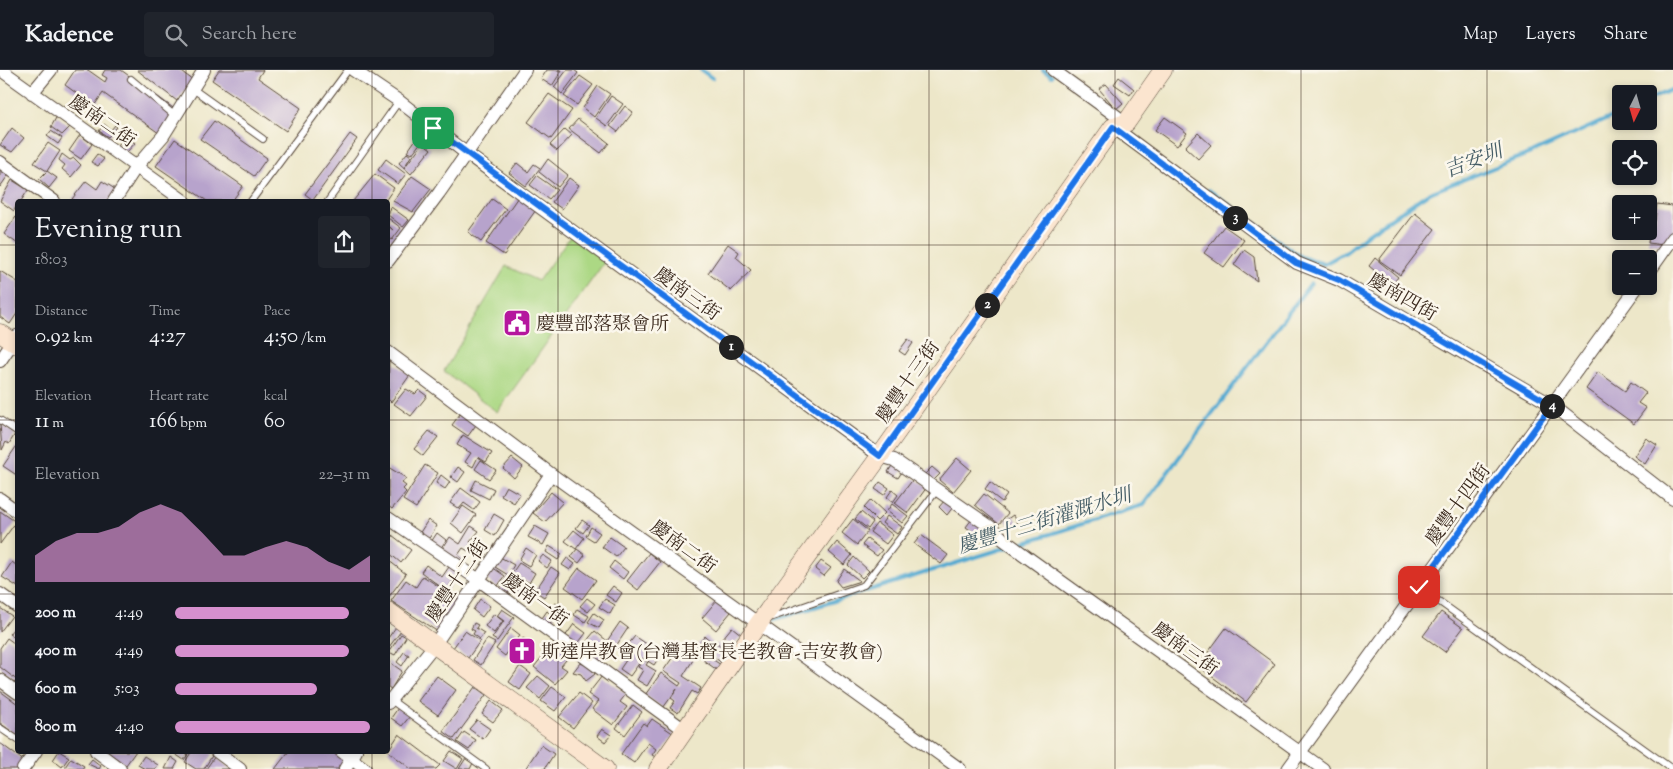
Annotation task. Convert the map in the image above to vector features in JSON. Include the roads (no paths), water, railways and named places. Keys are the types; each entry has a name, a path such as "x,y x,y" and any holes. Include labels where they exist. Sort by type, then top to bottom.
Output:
{"street":[{"name":"慶南二街","path":"1,70 181,199"},
{"path":"32,93 51,70"},
{"path":"115,199 136,167 163,136 174,115 204,70"},
{"name":"慶南三街","path":"353,70 399,101 467,154 880,456 894,460 992,528 1004,540 1027,557 1323,769"},
{"path":"390,258 467,154 525,70"},
{"name":"慶南四街","path":"1053,70 1296,263 1339,280 1552,405 1673,499"},
{"name":"慶豐十三街","path":"658,769 686,731 758,622 1120,125 1163,70"},
{"path":"0,162 51,199"},
{"path":"1657,261 1673,238"},
{"name":"慶豐十四街","path":"1288,769 1631,295"},
{"path":"0,360 12,339"},
{"name":"慶南二街","path":"390,353 551,474 960,769"},
{"name":"慶豐十二街","path":"390,698 435,644 551,474"},
{"path":"0,500 15,510"},
{"name":"慶南一街","path":"390,519 478,580 686,731"},
{"path":"0,594 15,605"},
{"path":"390,612 605,769"},
{"path":"0,680 15,691"},
{"path":"23,769 33,754"},
{"path":"100,754 120,769"},
{"path":"220,754 240,769"},
{"path":"351,760 365,769"}],"lane":[{"path":"253,199 348,70"},
{"path":"131,79 174,115"},
{"path":"193,89 263,139"},
{"path":"329,199 399,101"},
{"path":"0,420 15,430"},
{"path":"758,622 864,585 937,490"},
{"path":"1419,587 1672,769"},
{"path":"390,701 486,769"},
{"path":"0,728 15,738"}],"waterway":[{"path":"701,70 712,78"},
{"path":"1043,70 1052,76"},
{"name":"吉安圳","path":"1658,96 1673,89"},
{"name":"吉安圳","path":"1209,190 1301,257 1324,264 1346,252 1369,233 1427,194 1536,151 1612,117"},
{"name":"慶豐十三街灌溉水圳","path":"1015,545 1143,505 1311,283"},
{"name":"慶豐十三街灌溉水圳","path":"776,619 1008,547"}],"place":[{"name":"慶豐部落聚會所","path":"517,323"},
{"name":"斯達岸教會(台灣基督長老教會-吉安教會)","path":"522,651"}]}
